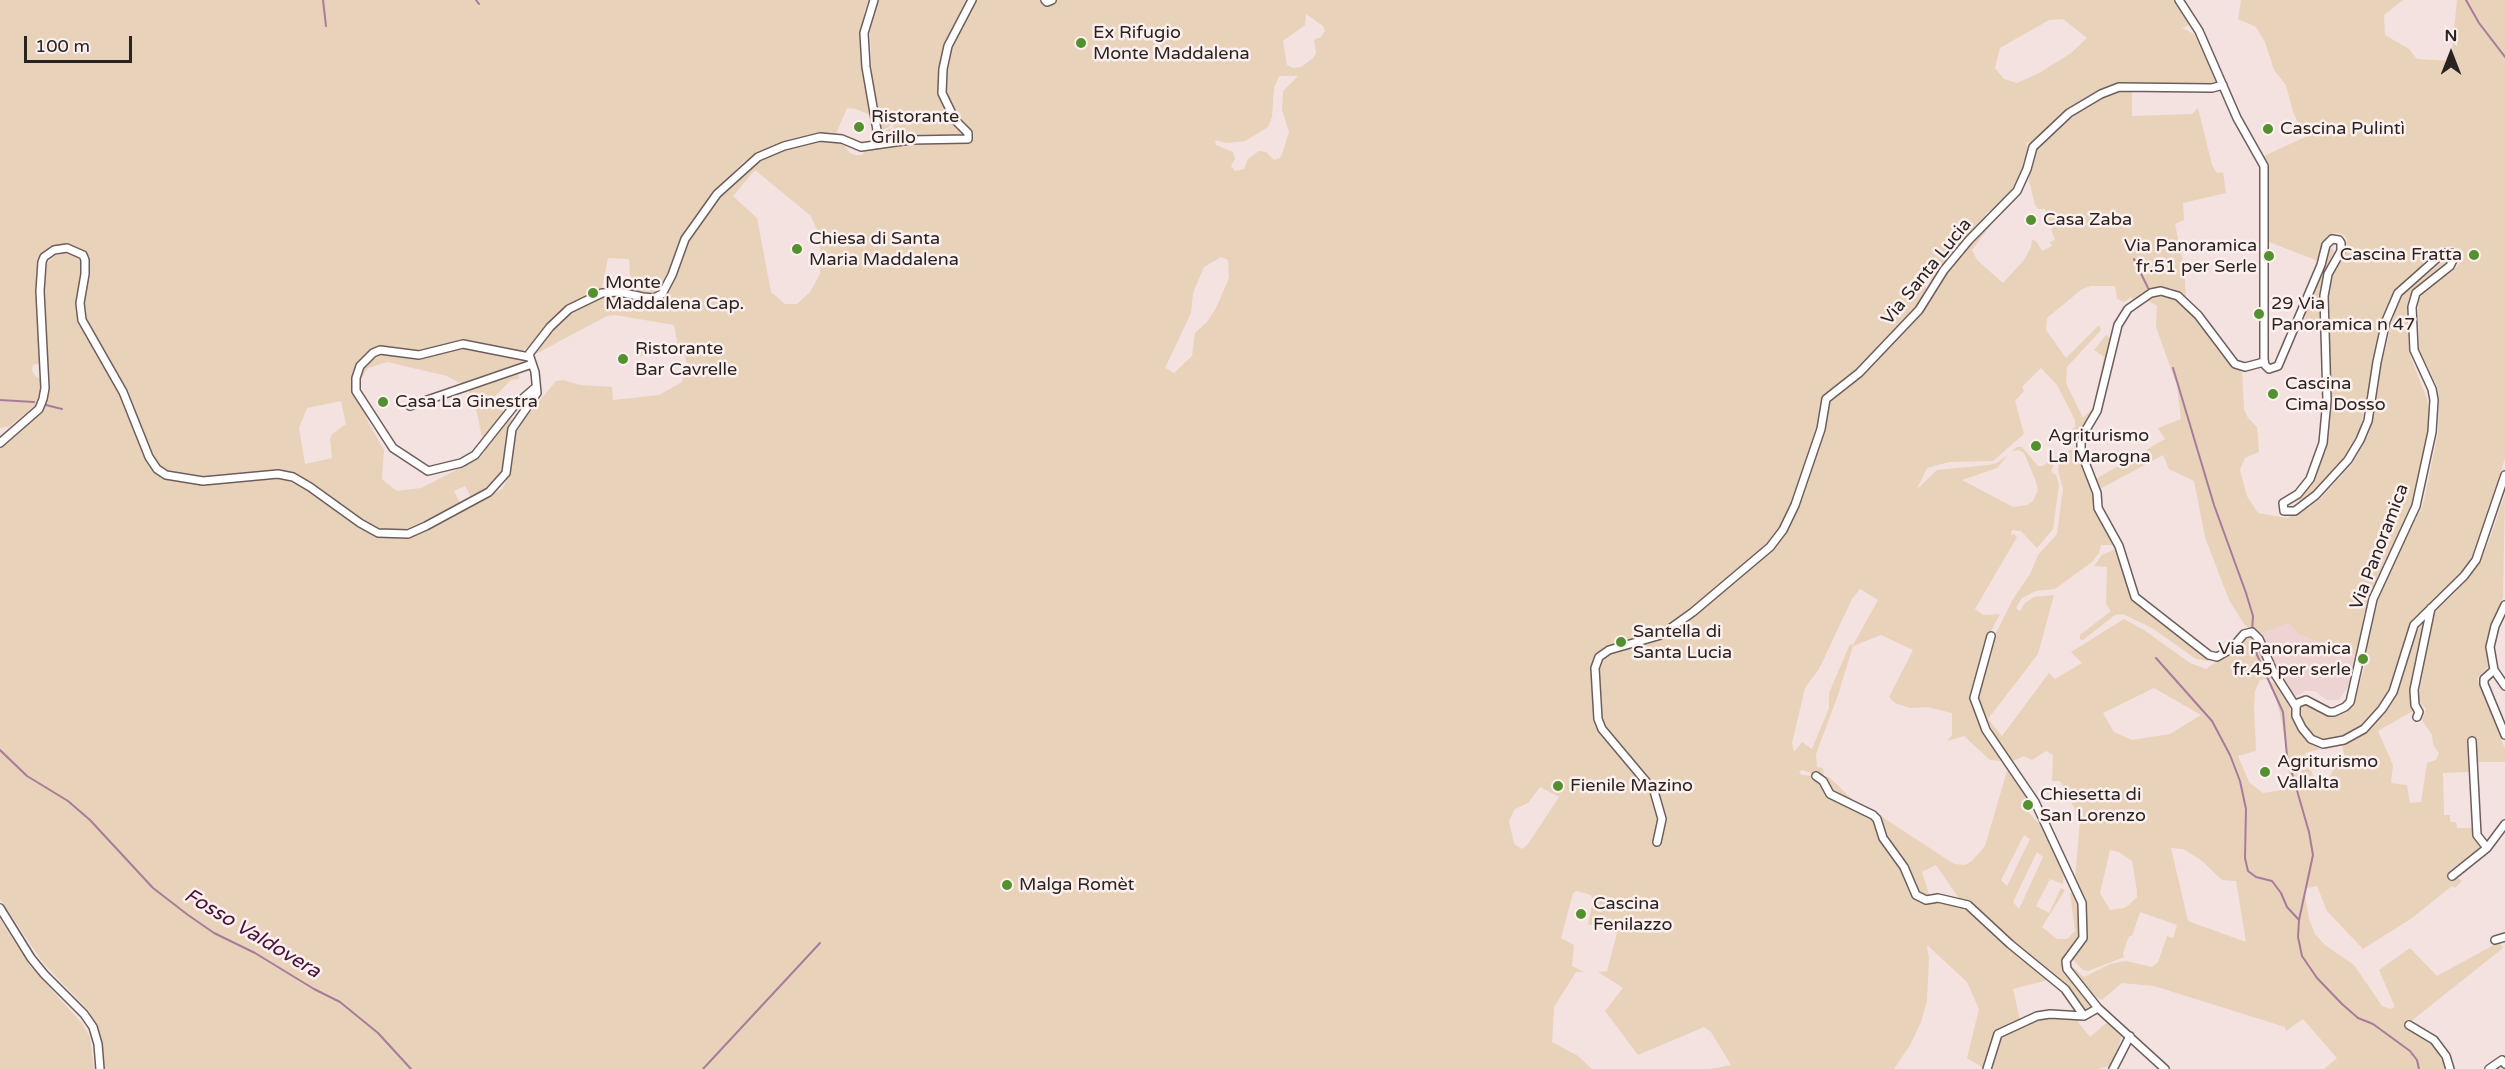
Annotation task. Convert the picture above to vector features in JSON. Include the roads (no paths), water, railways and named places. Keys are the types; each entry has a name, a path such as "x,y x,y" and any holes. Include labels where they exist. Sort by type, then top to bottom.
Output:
{"street":[{"path":"874,0 864,33 866,67 878,130 874,145"},
{"path":"0,443 39,409 43,399 45,388 40,271 44,257 61,248 73,250 83,255 86,265 80,292 82,320 123,392 149,456 157,469 166,475 203,481 264,474 293,477 378,533 408,534 463,507 489,492 500,482 506,473 512,429 536,397 530,360 532,348 554,323 568,309 597,295 620,292 654,298 662,294 672,275 685,239 717,194 758,157 784,146 820,137 842,139 861,147 910,140 959,141 969,137 967,131 955,120 942,93 943,69 948,46 972,0"},
{"path":"1045,0 1047,2 1052,0"},
{"path":"2179,0 2199,31 2237,118 2264,166 2264,362 2245,366 2235,364 2198,315 2178,296 2161,291 2151,292 2128,309 2118,325 2097,411 2084,433 2081,452 2097,493 2098,508 2119,546 2135,597 2209,655 2217,657 2231,649 2244,634 2252,632 2259,639 2273,671 2296,707 2296,716 2302,728 2311,740 2317,743 2344,740 2364,729 2389,699 2414,625 2464,576 2475,560 2484,540 2505,475"},
{"name":"Via Santa Lucia","path":"1657,842 1662,819 1654,791 1602,729 1598,718 1595,668 1599,657 1609,650 1661,635 1693,612 1770,547 1783,531 1795,506 1821,429 1826,399 1859,372 1919,310 1944,270 1969,240 2017,191 2027,169 2032,147 2069,113 2101,93 2120,87 2212,88 2223,85"},
{"name":"Via Panoramica","path":"2264,362 2270,369 2278,366 2321,265 2326,245 2332,239 2339,240 2341,251 2328,274 2324,296 2327,400 2323,443 2314,471 2305,487 2283,503 2284,512 2289,513 2316,495 2348,460 2360,440 2368,421 2386,321 2398,293 2439,255 2447,252 2453,255 2454,262 2421,288 2413,299 2414,350 2432,390 2434,400 2432,432 2416,506 2368,612 2352,695 2345,707 2334,712 2329,712 2306,700 2301,701 2296,707"},
{"path":"530,360 463,345 418,355 380,350 360,366 356,378 356,391 393,448 428,471 461,463 475,455 514,406 536,387"},
{"path":"410,406 530,360"},
{"path":"2505,605 2491,637 2490,656 2493,670 2505,686"},
{"path":"2417,717 2419,712 2415,705 2414,690 2430,608"},
{"path":"1991,636 1974,698 1986,730 2035,802 2082,903 2082,938 2066,962 2067,969 2098,1008 2165,1069"},
{"path":"2493,670 2484,680 2484,684 2505,735"},
{"path":"2472,741 2477,836 2487,848"},
{"path":"1816,776 1830,794 1877,819 1883,838 1904,867 1916,895 1926,900 1938,898 1968,905 2010,944 2065,989 2084,1016"},
{"path":"2452,876 2487,848 2505,824"},
{"path":"0,908 38,966 84,1014 93,1027 98,1044 100,1069"},
{"path":"2495,940 2505,937"},
{"path":"1987,1069 1998,1034 2037,1016 2050,1014 2084,1016 2098,1008"},
{"path":"2409,1025 2434,1040 2446,1056 2450,1069"},
{"path":"2114,1069 2130,1036"},
{"path":"2489,1069 2502,1060 2505,1064"}],"waterway":[{"path":"323,0 326,26"},
{"path":"476,0 479,4"},
{"path":"2466,0 2479,23 2505,57"},
{"path":"2134,259 2148,288"},
{"path":"2173,368 2214,505 2253,616 2252,632"},
{"path":"0,400 34,402"},
{"path":"46,405 62,409"},
{"path":"2253,637 2257,655 2283,712 2287,756 2309,832 2313,855 2299,920"},
{"path":"2156,658 2212,721 2230,755 2240,781 2246,809 2245,858 2248,871 2256,877 2272,881 2287,907 2299,920 2298,937 2302,956 2317,978 2342,1004 2358,1018 2373,1024 2410,1051 2417,1060 2419,1069"},
{"name":"Fosso Valdovera","path":"0,750 27,776 68,801 90,820 153,888 214,933 255,953 340,1002 378,1033 411,1069"},
{"path":"703,1069 820,943"}],"place":[{"name":"Ex Rifugio Monte Maddalena","path":"1081,43"},
{"name":"Ristorante Grillo","path":"859,127"},
{"name":"Cascina Pulintì","path":"2268,129"},
{"name":"Casa Zaba","path":"2031,220"},
{"name":"Chiesa di Santa Maria Maddalena","path":"797,249"},
{"name":"Cascina Fratta","path":"2474,255"},
{"name":"Via Panoramica fr.51 per Serle","path":"2269,256"},
{"name":"Monte Maddalena Cap.","path":"593,293"},
{"name":"29 Via Panoramica n 47","path":"2259,314"},
{"name":"Ristorante Bar Cavrelle","path":"623,359"},
{"name":"Cascina Cima Dosso","path":"2273,394"},
{"name":"Casa La Ginestra","path":"383,402"},
{"name":"Agriturismo La Marogna","path":"2036,446"},
{"name":"Santella di Santa Lucia","path":"1621,642"},
{"name":"Via Panoramica fr.45 per serle","path":"2363,659"},
{"name":"Agriturismo Vallalta","path":"2265,772"},
{"name":"Fienile Mazino","path":"1558,786"},
{"name":"Chiesetta di San Lorenzo","path":"2028,805"},
{"name":"Malga Romèt","path":"1007,885"},
{"name":"Cascina Fenilazzo","path":"1581,914"}]}
